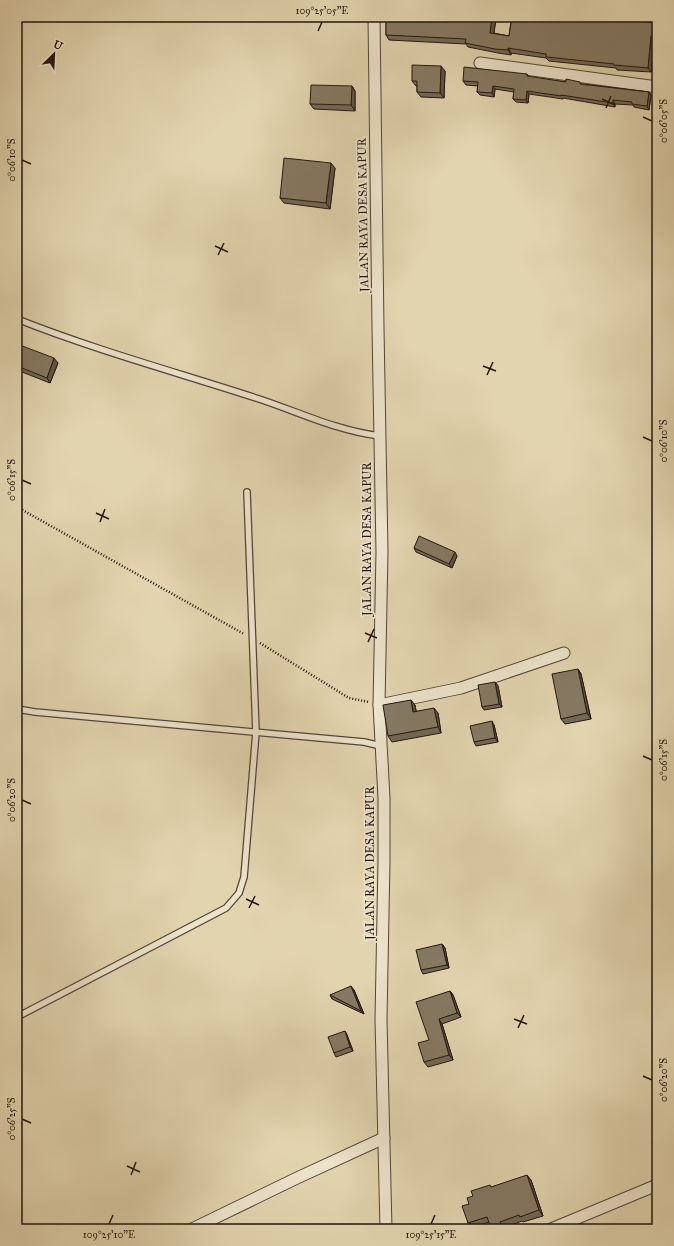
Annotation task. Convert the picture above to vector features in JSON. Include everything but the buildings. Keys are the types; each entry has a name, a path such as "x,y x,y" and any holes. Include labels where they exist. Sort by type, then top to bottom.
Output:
{"street":[{"name":"JALAN RAYA DESA KAPUR","path":"374,17 382,552 379,705 384,798 381,1020 386,1229"},
{"path":"480,63 657,87"},
{"path":"379,705 461,688 564,653"},
{"path":"192,1229 384,1138"},
{"path":"551,1229 657,1185"}],"lane":[{"path":"17,319 57,335 258,398 344,429 380,436"},
{"path":"17,1017 226,908 239,893 244,877 256,732 247,492"},
{"path":"17,709 35,712 364,742 381,746"}],"path":[{"path":"17,507 253,639 350,698 379,705"}]}
